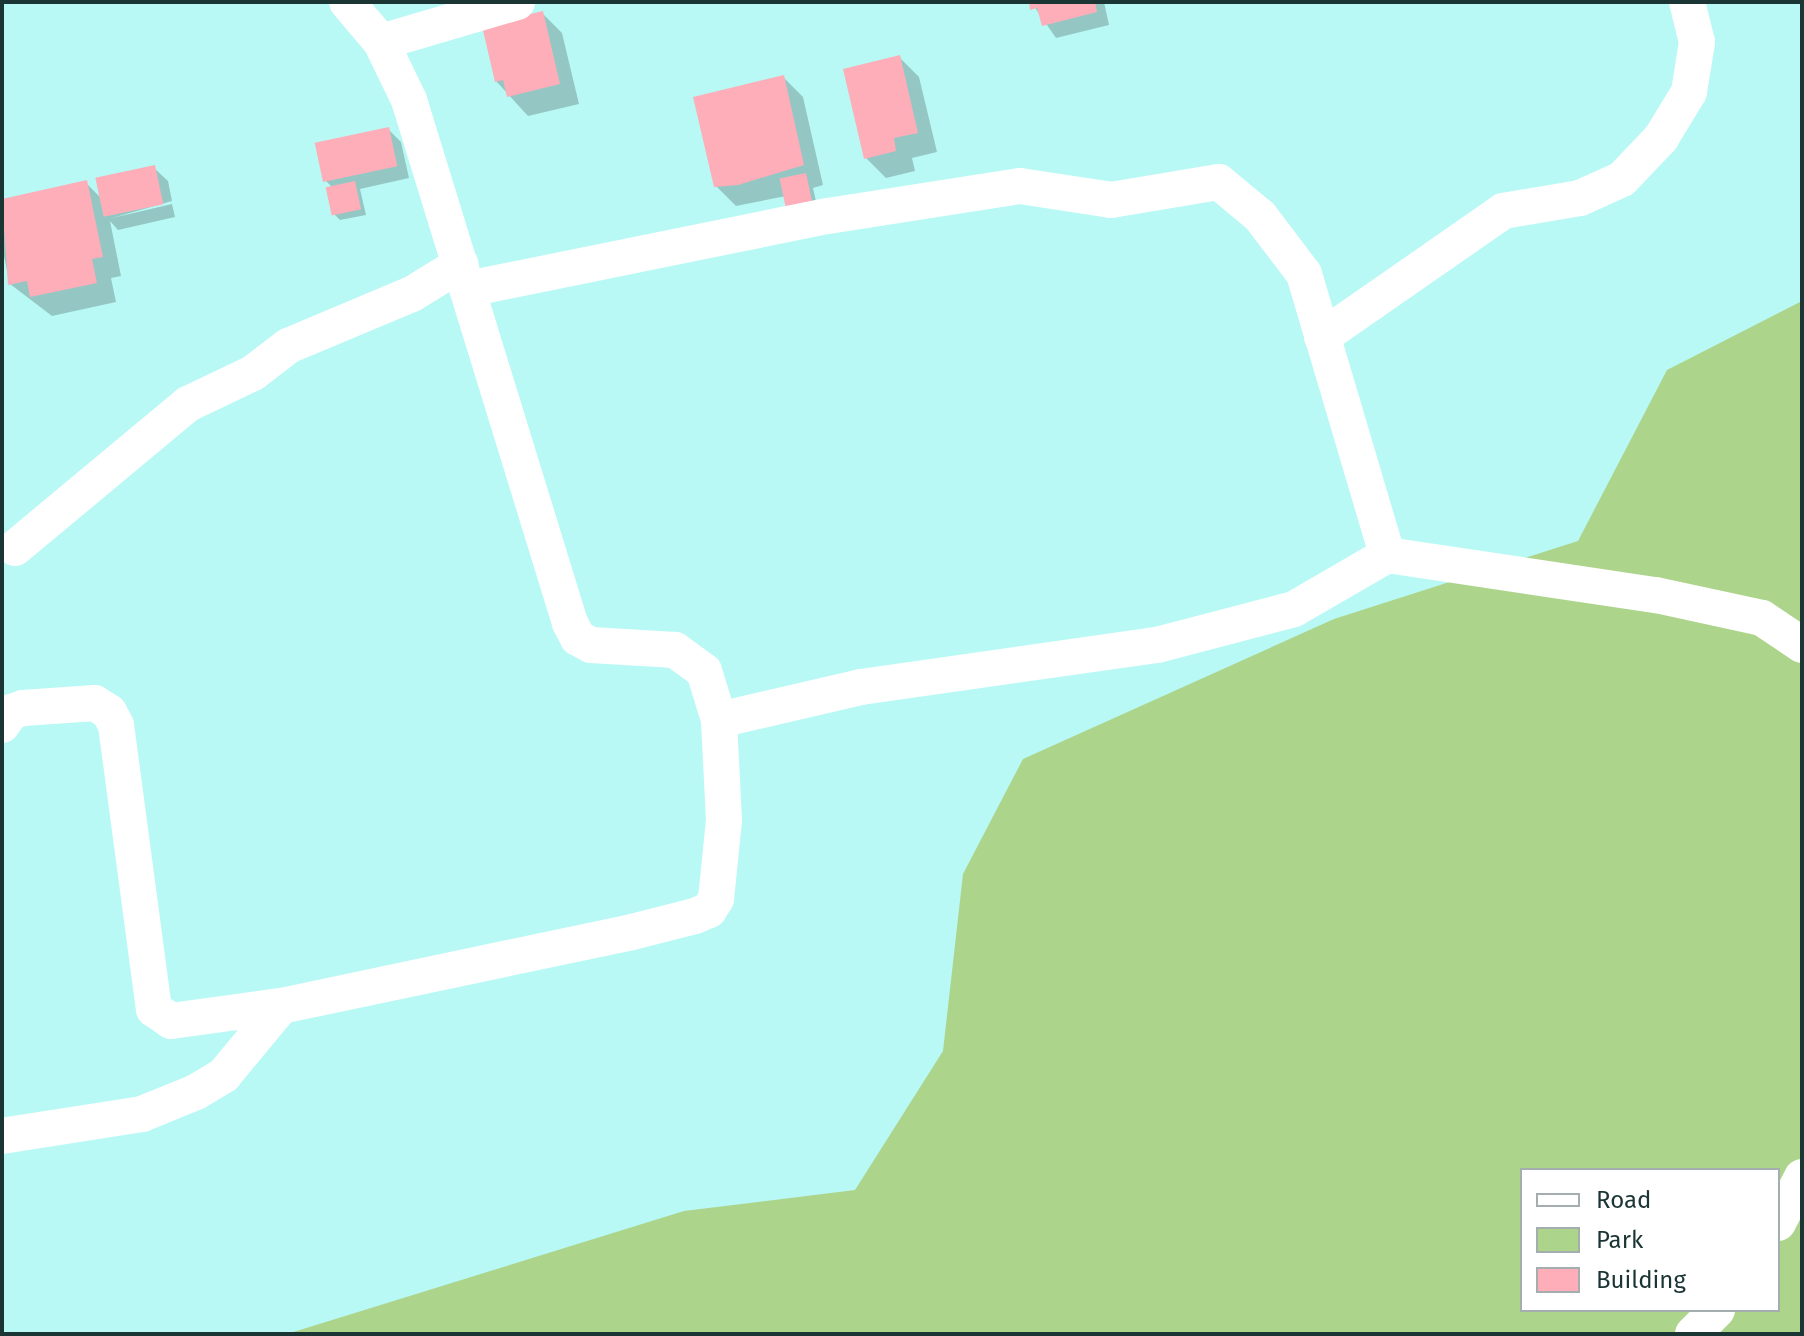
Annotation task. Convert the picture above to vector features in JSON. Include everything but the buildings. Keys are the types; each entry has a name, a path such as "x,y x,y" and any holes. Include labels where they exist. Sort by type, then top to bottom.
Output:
{"street":[{"path":"2,725 11,712 23,708 95,703 109,712 116,725 154,1009 161,1018 171,1021 281,1006 628,933 709,910 722,871 719,720 704,671 692,657 675,650 591,645 578,638 409,100 381,42 347,2"},
{"path":"381,42 517,2"},
{"path":"1322,337 1503,211 1580,198 1622,179 1661,138 1689,92 1697,42 1687,2"},
{"path":"15,548 188,404 253,373 288,346 412,294 465,277 1020,186 1111,200 1219,182 1260,216 1304,274 1387,555"},
{"path":"719,720 861,687 1157,645 1294,609 1387,555 1656,595 1762,618 1802,645"},
{"path":"2,1136 142,1114 196,1092 224,1075 281,1006"},
{"path":"1780,1219 1802,1177"},
{"path":"1693,1334 1715,1312"}],"green space":[{"path":"1802,301 1802,1334 287,1334 684,1211 855,1190 943,1051 963,874 1023,759 1334,619 1578,541 1667,370"}]}
